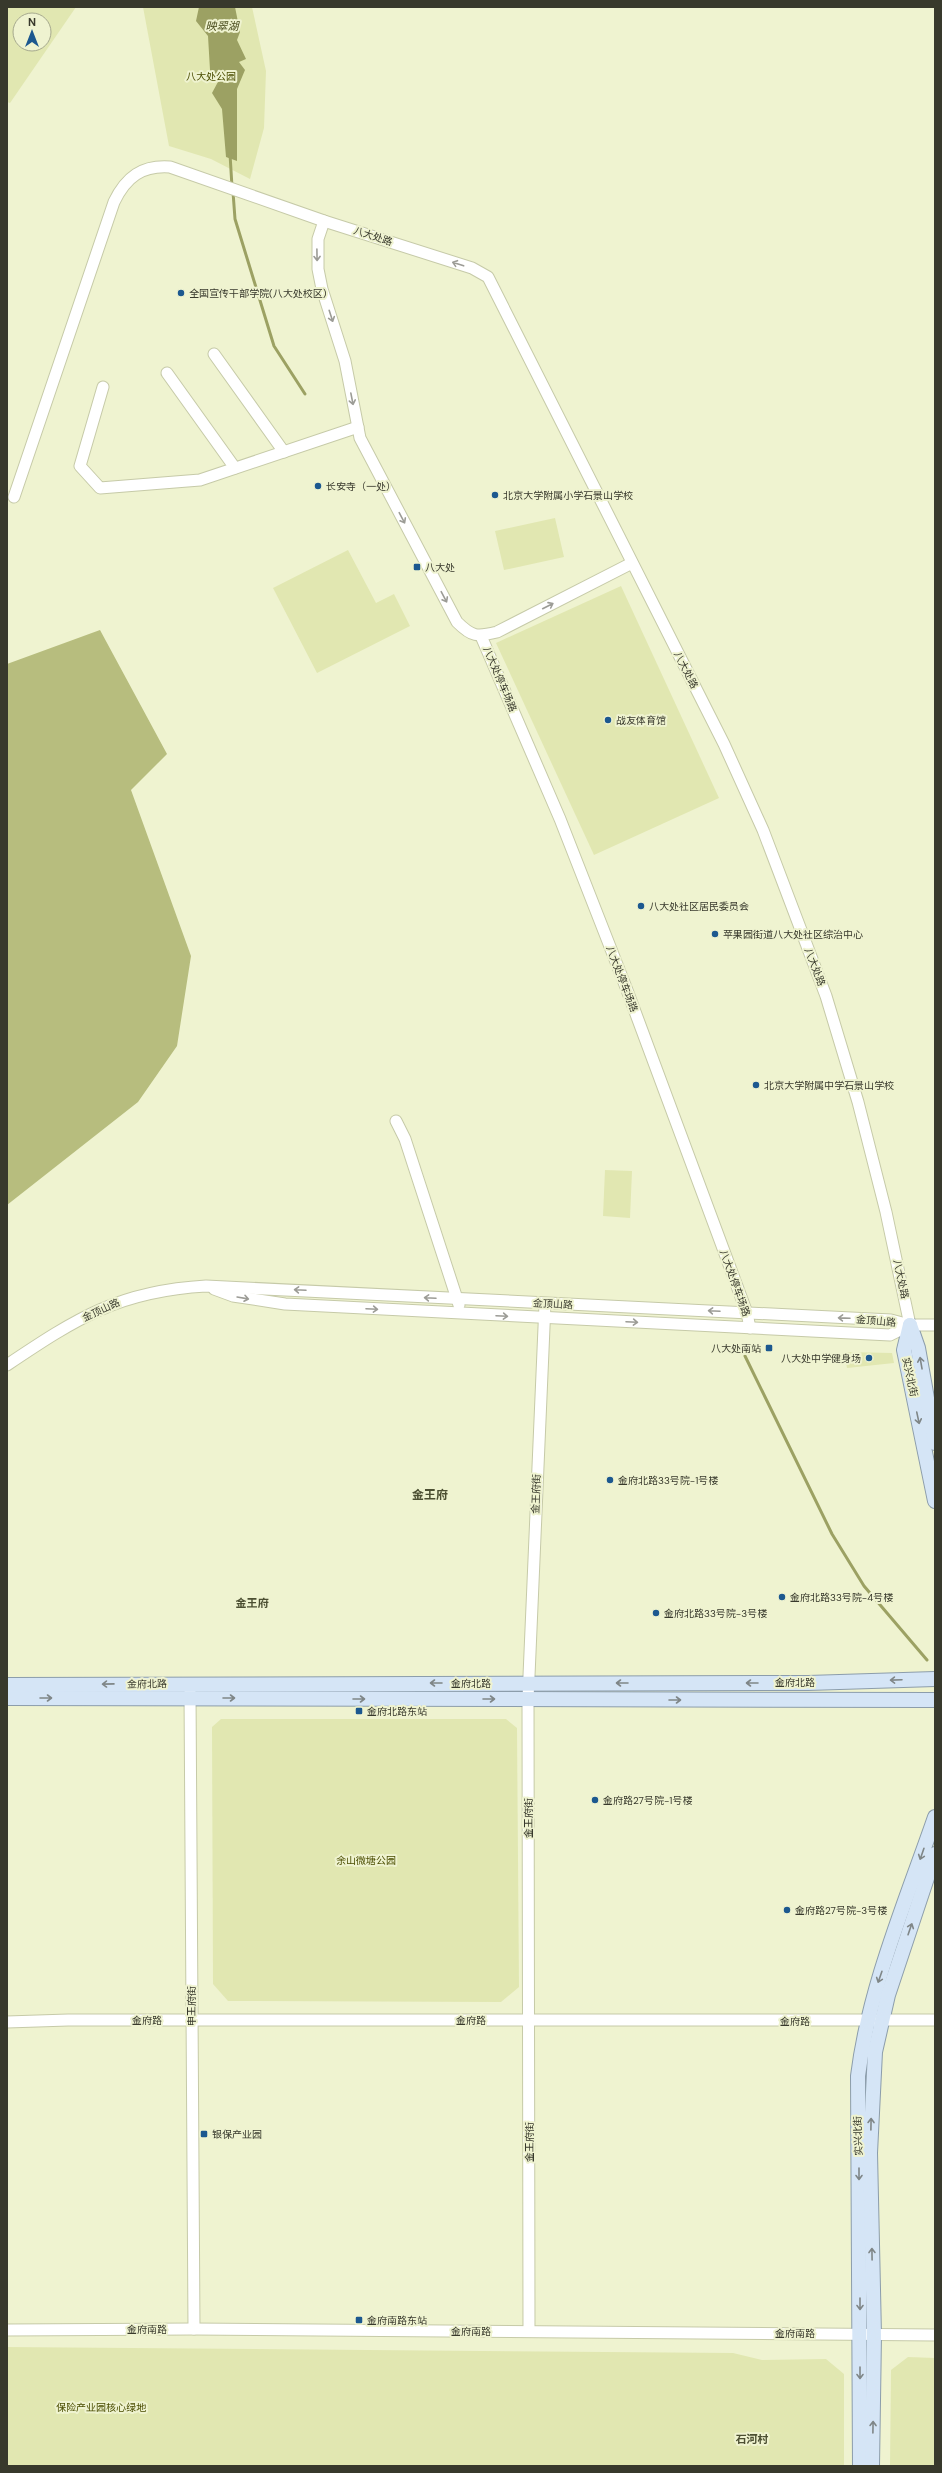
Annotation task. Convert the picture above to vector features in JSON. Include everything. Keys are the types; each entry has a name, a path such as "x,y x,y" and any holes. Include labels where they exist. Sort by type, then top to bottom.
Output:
{"main road":[{"name":"实兴北街","path":"910,1325 918,1348 935,1443"},
{"name":"实兴北街","path":"910,1325 904,1350 935,1501"},
{"name":"金府北路","path":"7,1685 808,1683 935,1679"},
{"name":"金府北路","path":"7,1698 935,1700"},
{"name":"实兴北街","path":"872,2466 874,2334 871,2095 874,2052 875,1991 935,1817"},
{"name":"实兴北街","path":"860,2466 857,2119 859,2070 874,2021 935,1854"}],"street":[{"name":"八大处路","path":"14,497 120,189 147,168 156,166 170,167 252,194 324,221 472,268 484,274 491,282 724,744 763,830 826,996 858,1102 885,1206 910,1325"},
{"name":"八大处停车场路","path":"324,221 318,239 317,252 322,289 345,361 360,438 457,622 468,632 481,636 497,632 632,563"},
{"path":"214,354 284,452"},
{"path":"167,373 235,468"},
{"path":"103,387 80,466 100,488 200,480 358,427"},
{"name":"八大处停车场路","path":"481,636 563,826 627,990 747,1313 750,1328"},
{"path":"396,1121 405,1139 461,1313"},
{"name":"金顶山路","path":"7,1366 57,1332 98,1310 123,1299 171,1288 206,1286 458,1300 891,1320 910,1325"},
{"name":"金顶山路","path":"206,1286 233,1296 285,1304 890,1335 910,1325"},
{"name":"金王府街","path":"529,2331 528,1683 545,1304"},
{"path":"910,1325 935,1325"},
{"name":"申王府街","path":"190,1684 194,2329"},
{"name":"金府路","path":"7,2022 935,2020"},
{"name":"金府南路","path":"7,2330 194,2329 935,2335"}],"green space":[{"path":"7,7 76,7 52,42 52,12 12,12 12,52 45,52 10,103 7,102"},
{"name":"八大处公园","path":"143,7 252,7 266,71 264,128 250,179 211,159 169,146"},
{"path":"555,518 564,557 504,570 495,531"},
{"path":"348,550 376,603 394,594 410,626 317,673 273,588"},
{"name":"战友体育馆","path":"621,586 719,798 594,855 496,643"},
{"path":"605,1170 632,1171 630,1218 603,1216"},
{"name":"八大处中学健身场","path":"844,1352 892,1353 894,1363 847,1368"},
{"name":"余山微塘公园","path":"221,1719 506,1719 517,1728 519,1987 501,2002 228,2001 213,1984 212,1727"},
{"name":"保险产业园核心绿地","path":"7,2347 733,2353 762,2360 826,2359 844,2374 844,2466 7,2466"},
{"path":"908,2357 935,2358 935,2466 890,2466 891,2370"}],"shaded area":[{"path":"100,630 167,754 131,790 191,956 177,1046 138,1102 7,1205 7,664"}],"water":[{"name":"映翠湖","path":"199,7 235,7 240,32 237,40 246,59 239,62 245,70 237,89 237,161 226,157 222,109 212,93 219,80 210,70 208,36 196,21"}],"waterway":[{"path":"230,154 232,187"},
{"path":"233,192 235,219 274,346 305,394"},
{"path":"745,1356 832,1534 864,1586 927,1660"}],"place":[{"name":"全国宣传干部学院(八大处校区)","path":"181,293"},
{"name":"长安寺（一处）","path":"318,486"},
{"name":"北京大学附属小学石景山学校","path":"495,495"},
{"name":"八大处","path":"417,567"},
{"name":"战友体育馆","path":"608,720"},
{"name":"八大处社区居民委员会","path":"641,906"},
{"name":"苹果园街道八大处社区综治中心","path":"715,934"},
{"name":"北京大学附属中学石景山学校","path":"756,1085"},
{"name":"八大处南站","path":"769,1348"},
{"name":"八大处中学健身场","path":"869,1358"},
{"name":"金府北路33号院-1号楼","path":"610,1480"},
{"name":"金府北路33号院-4号楼","path":"782,1597"},
{"name":"金府北路33号院-3号楼","path":"656,1613"},
{"name":"金府北路东站","path":"359,1711"},
{"name":"金府路27号院-1号楼","path":"595,1800"},
{"name":"金府路27号院-3号楼","path":"787,1910"},
{"name":"银保产业园","path":"204,2134"},
{"name":"金府南路东站","path":"359,2320"}],"district":[{"name":"金王府","path":"430,1495"},
{"name":"金王府","path":"252,1603"},
{"name":"石河村","path":"752,2439"}]}
